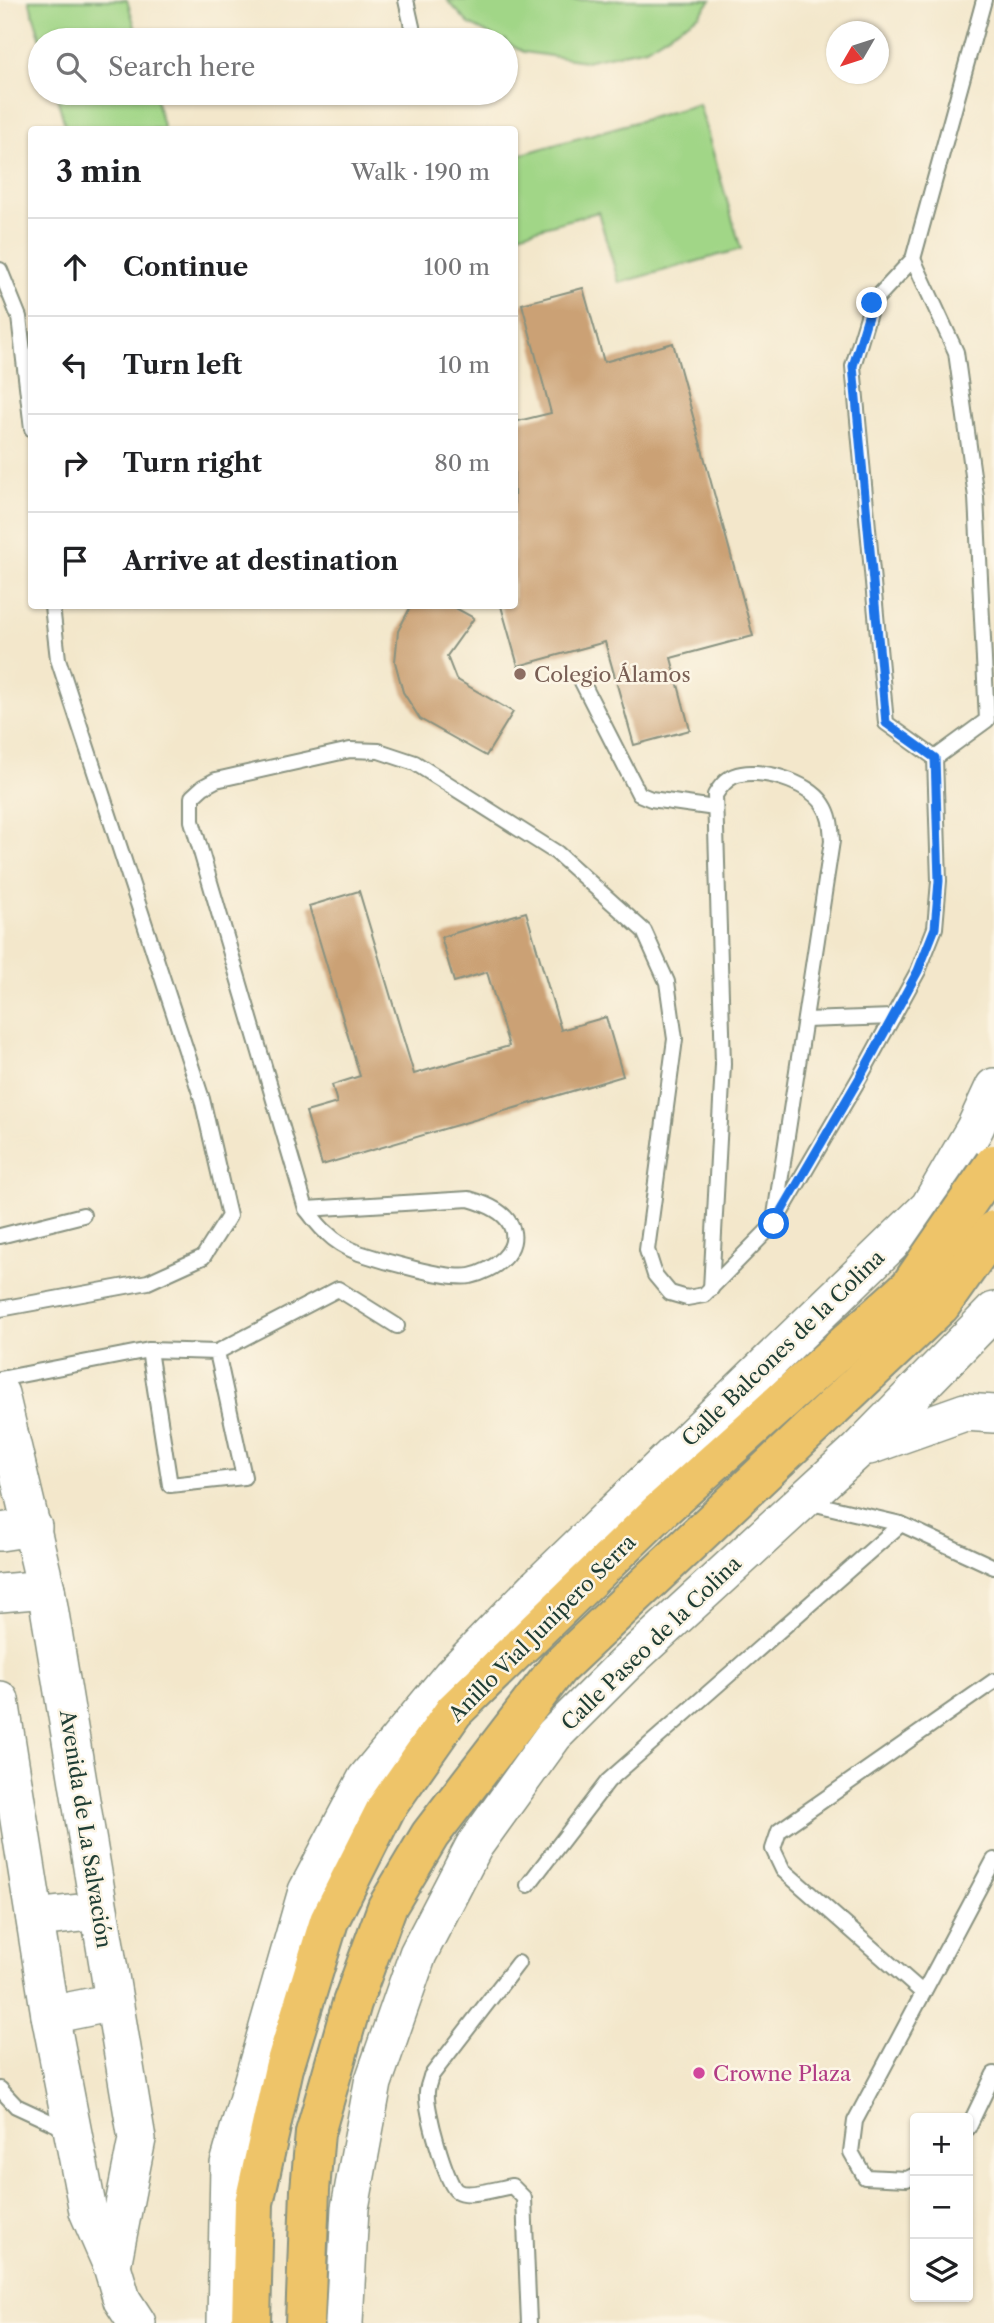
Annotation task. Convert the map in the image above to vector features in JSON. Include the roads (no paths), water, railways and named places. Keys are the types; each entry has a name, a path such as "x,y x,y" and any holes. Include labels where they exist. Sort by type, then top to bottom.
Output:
{"highway":[{"name":"Anillo Vial Junípero Serra","path":"251,2323 254,2203 284,2068 329,1922 386,1808 454,1711 660,1511 925,1296 994,1164"},
{"name":"Anillo Vial Junípero Serra","path":"305,2323 310,2190 316,2133 352,2003 387,1907 430,1835 558,1668 925,1296 994,1230"}],"street":[{"name":"Calle Balcones de la Colina","path":"226,2323 229,2164 307,1891 366,1779 451,1676 538,1585 917,1219 989,1112"},
{"path":"917,1219 994,1262"},
{"path":"917,1219 924,1237 973,1272 994,1304"},
{"name":"Calle Paseo de la Colina","path":"344,2323 350,2208 373,2083 418,1954 474,1846 554,1735 623,1666 858,1450 994,1311"},
{"name":"Avenida de La Salvación","path":"0,1394 16,1530 47,1589 137,2138 112,2266"},
{"path":"858,1450 965,1412 994,1414"},
{"path":"0,1593 47,1589"},
{"name":"Avenida de La Salvación","path":"0,1700 50,2015 88,2211 112,2266 122,2300 137,2323"},
{"path":"35,1918 99,1911"},
{"path":"50,2015 114,2002"}],"lane":[{"path":"406,0 412,28"},
{"path":"935,758 886,723 853,366 872,303 913,259 984,0"},
{"path":"913,259 956,352 976,496 987,720 935,758"},
{"path":"0,270 19,317 28,395"},
{"path":"0,1309 148,1282 203,1258 229,1216 202,1099 58,659 52,609"},
{"path":"582,682 639,794 651,799 715,808"},
{"path":"306,1209 469,1199 486,1204 505,1219 510,1224 513,1242 504,1260 487,1271 468,1277 444,1275 357,1252 328,1234 306,1209 191,821 192,797 203,787 216,780 349,750 379,751 415,763 557,853 645,931 667,982 675,1039 647,1250 655,1275 670,1293 687,1298 704,1295 774,1224 918,971 935,928 939,881 935,758"},
{"path":"711,1289 723,1064 715,795 722,784 732,777 747,773 793,780 810,790 822,803 831,820 832,841 774,1224"},
{"path":"805,1020 892,1017"},
{"path":"0,1236 83,1215"},
{"path":"0,1379 149,1350 217,1352 338,1289 397,1326"},
{"path":"149,1350 170,1485 244,1477 217,1352"},
{"path":"803,1501 901,1524 994,1567"},
{"path":"528,1885 608,1781 901,1524"},
{"path":"923,1993 783,1870 772,1849 779,1831 994,1682"},
{"path":"913,2176 906,2179 865,2177 850,2152 855,2121 994,1860"},
{"path":"518,1963 431,2076 426,2093 428,2110 448,2179 456,2191 465,2194 512,2186 524,2198 529,2323"},
{"path":"973,2118 994,2074"},
{"path":"0,2089 16,2106 72,2132"}],"place":[{"name":"Colegio Álamos","path":"520,674"},
{"name":"Crowne Plaza","path":"699,2073"}]}
